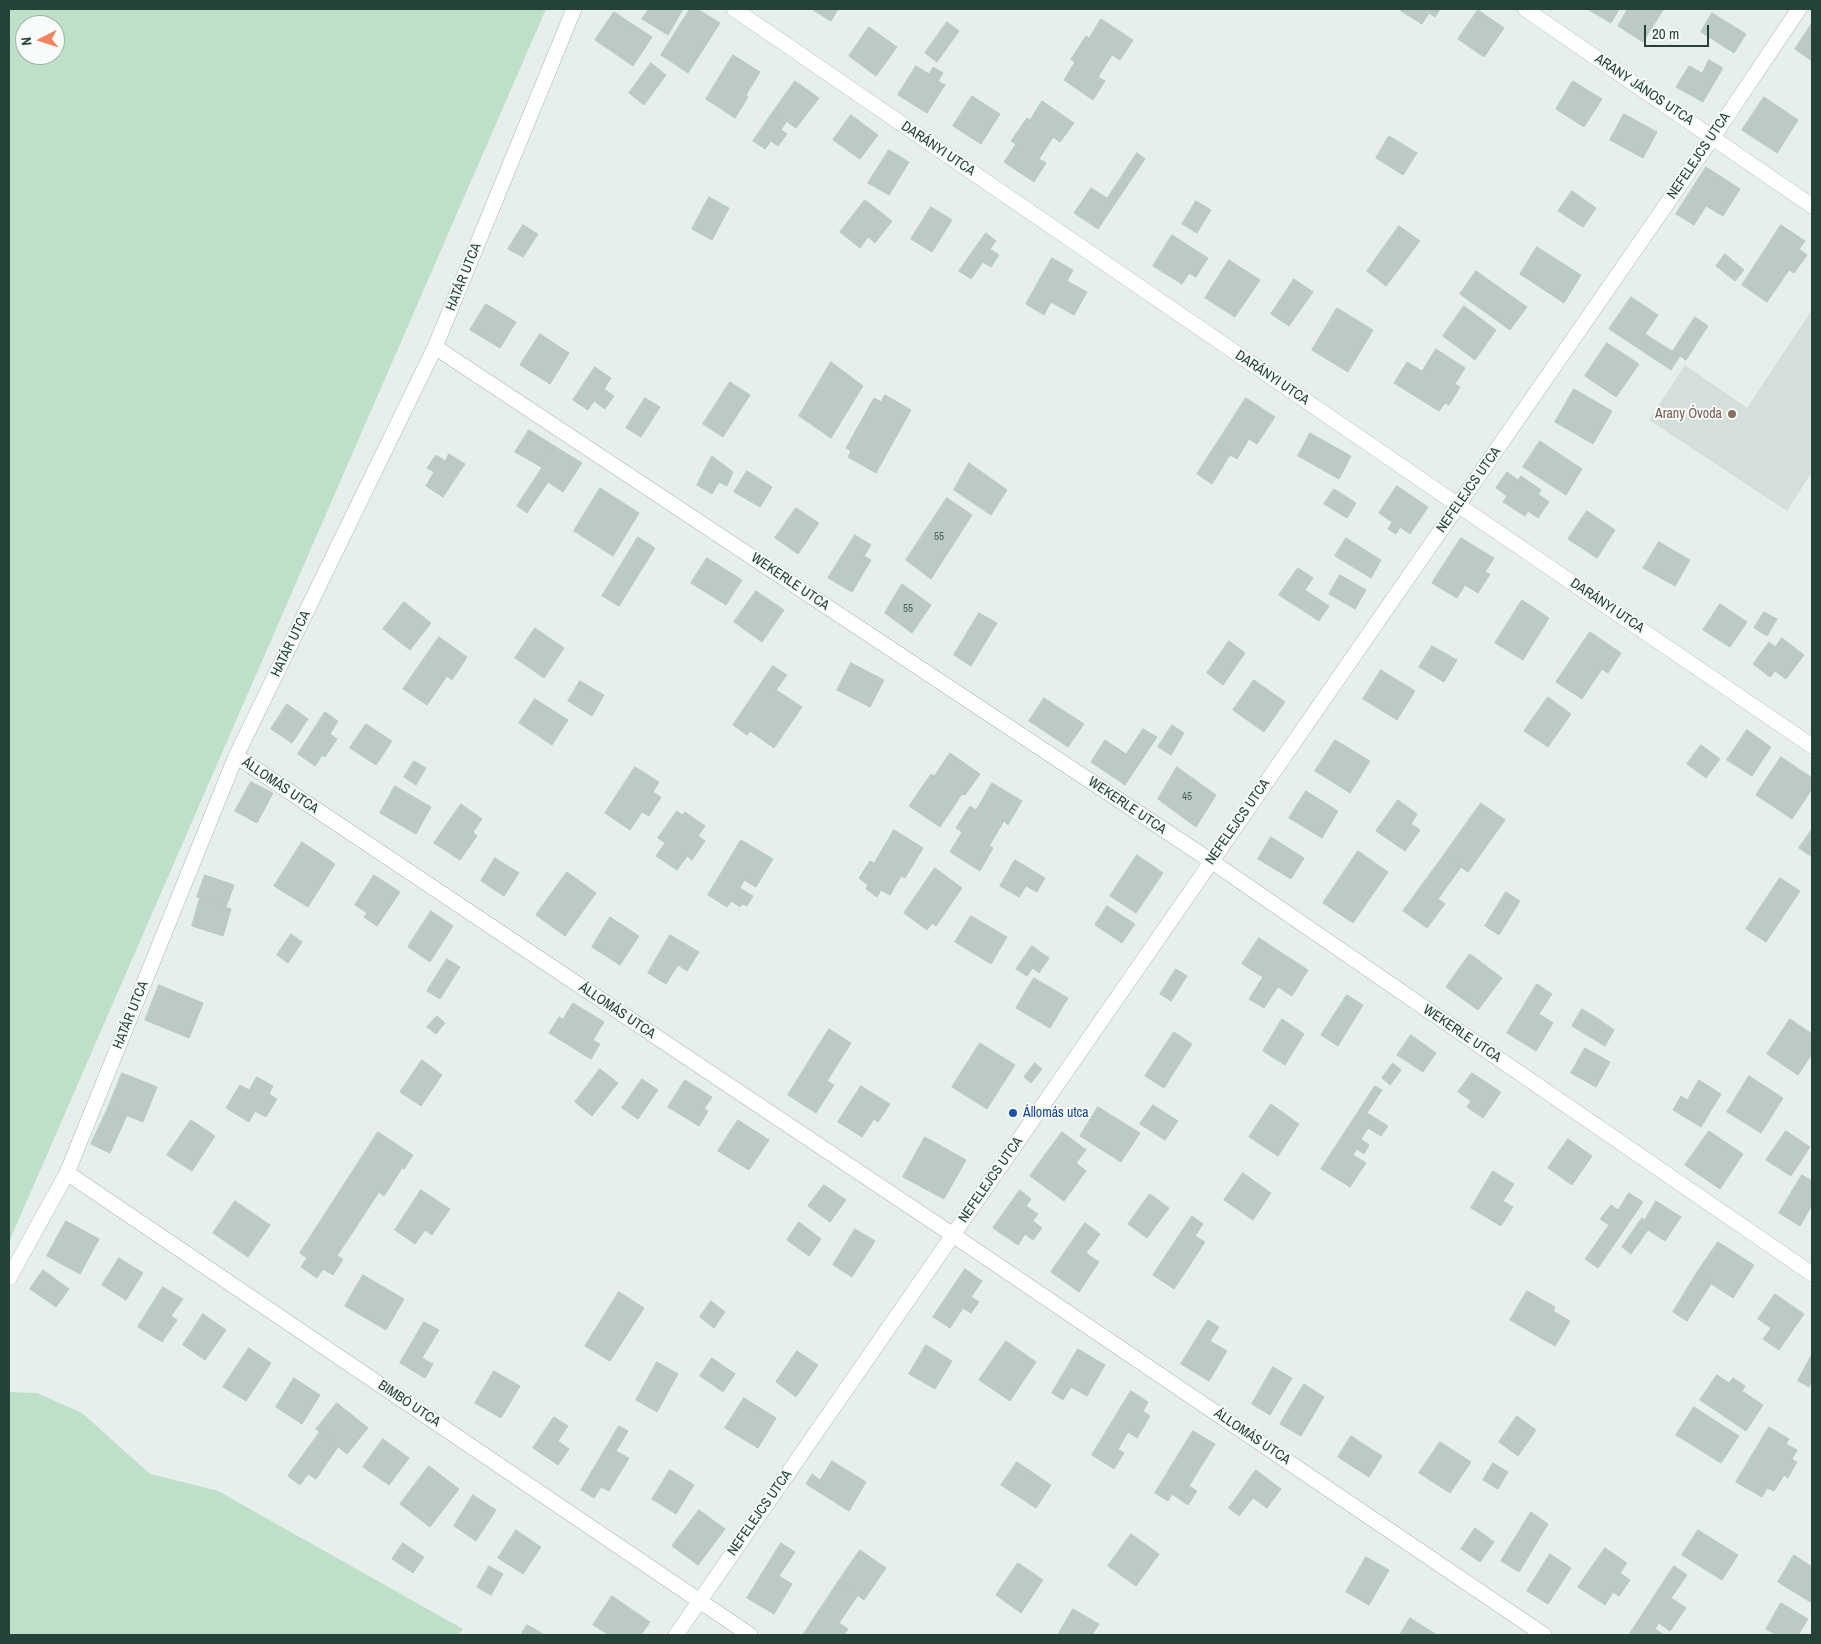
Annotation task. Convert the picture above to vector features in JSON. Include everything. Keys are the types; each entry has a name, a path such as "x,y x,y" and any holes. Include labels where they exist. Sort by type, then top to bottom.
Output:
{"street":[{"name":"HATÁR UTCA","path":"9,1278 67,1173 236,756 435,347 574,9"},
{"name":"DARÁNYI UTCA","path":"734,9 1812,746"},
{"name":"ARANY JÁNOS UTCA","path":"1525,9 1812,206"},
{"name":"NEFELEJCS UTCA","path":"676,1635 1713,137 1799,9"},
{"name":"WEKERLE UTCA","path":"435,347 1211,862 1812,1274"},
{"name":"ÁLLOMÁS UTCA","path":"236,756 953,1235 1544,1635"},
{"name":"BIMBÓ UTCA","path":"67,1173 750,1635"}],"shaded area":[{"name":"Arany Óvoda","path":"1812,310 1812,472 1787,511 1649,420 1685,365 1747,408"}],"green space":[{"path":"9,9 546,9 9,1242"},
{"path":"9,1392 37,1393 82,1413 150,1474 218,1491 463,1629 459,1635 9,1635"}],"building":[{"path":"649,9 683,9 668,35 642,19"},
{"path":"690,9 697,9 720,23 688,73 661,55"},
{"path":"812,9 838,9 831,21"},
{"path":"1403,9 1440,9 1435,17 1429,13 1422,24 1401,11"},
{"path":"1590,9 1619,9 1611,23"},
{"path":"1628,9 1663,10 1643,42 1618,26"},
{"path":"1478,10 1504,28 1484,57 1458,39"},
{"path":"614,12 652,37 633,66 595,40"},
{"path":"1712,13 1746,34 1734,53 1701,32"},
{"path":"1101,19 1133,40 1120,60 1112,55 1098,77 1105,81 1093,100 1064,80 1075,62 1071,59 1086,36 1089,38"},
{"path":"947,22 959,31 937,62 925,53"},
{"path":"1812,23 1812,61 1795,49"},
{"path":"869,27 897,47 876,76 849,56"},
{"path":"733,55 760,72 735,118 706,99"},
{"path":"1709,60 1723,68 1703,102 1676,87 1689,66 1702,73"},
{"path":"651,63 666,75 644,105 629,93"},
{"path":"916,66 929,74 933,67 943,73 938,81 945,85 927,113 898,95"},
{"path":"795,81 819,98 796,128 773,112"},
{"path":"1573,81 1602,99 1584,127 1556,109"},
{"path":"972,96 1000,114 981,144 953,126"},
{"path":"1764,97 1798,120 1777,153 1742,130"},
{"path":"1042,101 1074,123 1060,142 1053,137 1039,159 1046,163 1034,182 1004,162 1016,144 1011,141 1027,118 1030,120"},
{"path":"773,112 786,122 781,130 787,134 778,146 771,141 765,149 753,141"},
{"path":"1624,114 1657,132 1643,158 1610,140"},
{"path":"851,115 878,135 860,159 833,140"},
{"path":"1389,136 1417,153 1403,175 1376,158"},
{"path":"889,150 909,162 889,195 868,183"},
{"path":"1137,153 1145,159 1098,229 1074,213 1091,188 1107,198"},
{"path":"1706,167 1740,189 1723,216 1706,206 1694,225 1676,214"},
{"path":"1572,191 1596,208 1583,227 1558,211"},
{"path":"709,197 729,208 712,240 692,229"},
{"path":"865,200 892,221 875,243 868,237 860,248 840,232"},
{"path":"1196,201 1211,210 1197,233 1182,224"},
{"path":"931,207 952,220 932,252 911,239"},
{"path":"523,225 538,234 523,257 508,249"},
{"path":"1781,225 1805,241 1799,249 1807,255 1794,273 1789,270 1767,302 1742,285"},
{"path":"1399,226 1420,241 1386,286 1367,271"},
{"path":"986,233 996,241 990,249 999,255 991,267 983,262 971,279 959,271"},
{"path":"1172,235 1208,258 1196,277 1189,273 1182,284 1153,266"},
{"path":"1537,247 1581,275 1564,303 1520,274"},
{"path":"1725,254 1744,270 1735,281 1716,266"},
{"path":"1052,258 1073,270 1067,281 1087,292 1074,315 1051,302 1044,315 1026,304"},
{"path":"1229,260 1260,280 1235,317 1205,298"},
{"path":"1476,271 1527,307 1510,330 1460,294"},
{"path":"1294,279 1313,292 1289,326 1271,314"},
{"path":"1631,297 1658,315 1645,334 1680,356 1671,370 1609,329"},
{"path":"486,304 516,322 500,348 470,330"},
{"path":"1464,306 1496,330 1475,360 1443,336"},
{"path":"1337,308 1373,330 1348,372 1312,350"},
{"path":"1695,317 1708,326 1686,360 1673,351"},
{"path":"540,334 569,353 550,384 520,365"},
{"path":"1607,343 1639,364 1616,397 1585,376"},
{"path":"1436,349 1465,368 1455,384 1460,387 1449,405 1445,403 1439,411 1394,383 1407,362 1422,371"},
{"path":"831,362 863,386 831,438 799,416"},
{"path":"595,367 611,378 604,389 614,396 605,409 594,401 588,410 573,400"},
{"path":"730,382 750,395 723,437 703,424"},
{"path":"1574,389 1612,411 1593,444 1555,422"},
{"path":"885,395 911,410 876,473 848,457 851,451 846,448 874,398 881,402"},
{"path":"645,398 660,407 641,437 626,428"},
{"path":"1246,398 1275,417 1257,444 1249,439 1237,459 1215,446"},
{"path":"529,430 556,447 543,468 515,452"},
{"path":"1310,433 1351,456 1339,479 1298,456"},
{"path":"1540,441 1582,469 1566,495 1523,467"},
{"path":"1215,446 1230,455 1212,484 1197,474"},
{"path":"556,447 582,463 563,492 548,482 527,513 517,506"},
{"path":"449,454 465,464 443,497 426,486 434,472 427,468 436,455 445,461"},
{"path":"712,456 733,472 727,486 719,482 712,494 697,485"},
{"path":"969,463 1007,490 991,515 954,490"},
{"path":"747,471 772,487 760,507 734,492"},
{"path":"1507,472 1518,480 1521,476 1541,490 1538,494 1549,502 1538,518 1528,511 1525,516 1503,502 1507,496 1496,488"},
{"path":"1397,486 1428,507 1410,534 1400,527 1396,534 1388,529 1392,522 1379,513"},
{"path":"600,488 639,513 613,556 574,531"},
{"path":"1334,489 1356,503 1347,518 1324,504"},
{"path":"947,498 972,515 931,579 906,560"},
{"path":"796,508 819,523 798,554 775,538"},
{"path":"1587,511 1615,530 1597,558 1568,539"},
{"path":"855,535 871,545 864,556 871,560 852,592 828,578"},
{"path":"638,537 655,548 619,606 602,596"},
{"path":"1346,538 1381,560 1371,578 1335,556"},
{"path":"1461,538 1494,558 1485,572 1490,574 1478,593 1465,585 1457,598 1432,583"},
{"path":"1659,542 1690,560 1675,586 1643,568"},
{"path":"707,558 742,580 726,605 691,583"},
{"path":"1298,568 1313,578 1305,590 1329,606 1319,621 1279,595"},
{"path":"1340,575 1366,590 1355,609 1329,594"},
{"path":"902,584 931,605 912,633 885,613"},
{"path":"756,591 784,610 762,642 734,622"},
{"path":"1522,600 1549,618 1523,660 1495,643"},
{"path":"404,602 431,623 410,650 383,629"},
{"path":"1720,604 1747,622 1730,647 1703,630"},
{"path":"1764,612 1777,619 1767,636 1754,628"},
{"path":"979,613 997,623 971,666 954,655"},
{"path":"535,628 564,648 544,678 515,658"},
{"path":"1590,632 1621,653 1608,673 1602,669 1582,699 1556,682"},
{"path":"439,637 467,657 452,680 447,676 427,705 403,689"},
{"path":"1782,638 1804,655 1786,679 1775,671 1770,677 1753,664 1769,642 1775,647"},
{"path":"1229,641 1245,653 1223,685 1207,673"},
{"path":"1432,646 1457,660 1444,682 1419,667"},
{"path":"851,663 884,680 870,707 837,690"},
{"path":"773,666 787,675 776,690 802,707 774,748 750,731 747,735 733,725"},
{"path":"1381,670 1415,691 1397,720 1363,699"},
{"path":"1254,680 1285,702 1264,732 1233,710"},
{"path":"580,681 604,695 592,716 568,701"},
{"path":"1548,697 1571,714 1548,747 1524,731"},
{"path":"1044,698 1084,724 1068,747 1029,721"},
{"path":"535,699 568,720 552,745 519,723"},
{"path":"287,704 308,719 292,743 271,729"},
{"path":"325,712 338,721 330,734 337,739 325,757 322,755 315,766 298,754"},
{"path":"366,724 392,741 376,765 350,748"},
{"path":"1172,725 1184,733 1171,755 1158,747"},
{"path":"1143,729 1157,737 1125,785 1091,762 1105,740 1126,754"},
{"path":"1747,730 1771,747 1752,776 1727,760"},
{"path":"1335,740 1370,761 1350,793 1315,771"},
{"path":"1701,745 1720,759 1706,778 1687,764"},
{"path":"950,753 980,774 965,795 962,794 940,827 909,806 931,774 934,776"},
{"path":"1781,757 1812,778 1812,789 1792,819 1756,795"},
{"path":"414,761 426,768 416,785 404,777"},
{"path":"635,767 659,782 653,792 661,797 649,816 642,812 630,830 605,813"},
{"path":"1177,767 1216,795 1196,827 1158,799"},
{"path":"251,782 273,793 257,823 235,811"},
{"path":"992,783 1022,801 1008,825 1004,821 989,846 993,848 980,871 950,852 962,832 956,828 970,806 976,810"},
{"path":"395,786 431,807 416,834 380,813"},
{"path":"1306,791 1338,811 1322,838 1289,818"},
{"path":"1398,800 1417,814 1411,824 1420,830 1405,851 1376,831"},
{"path":"1481,803 1505,820 1468,872 1444,855"},
{"path":"461,804 482,819 473,832 477,836 460,860 434,843"},
{"path":"677,811 682,815 685,812 705,826 698,836 705,841 692,860 687,856 677,870 656,856 665,843 658,838"},
{"path":"1812,829 1812,857 1799,848"},
{"path":"894,830 923,848 905,878 901,876 890,895 881,890 877,897 866,889 868,885 859,878 870,861 874,863"},
{"path":"1271,837 1304,858 1291,879 1258,859"},
{"path":"741,840 773,859 756,887 744,880 740,888 753,896 747,906 742,904 740,907 731,901 727,907 708,895"},
{"path":"302,842 335,864 308,907 274,886"},
{"path":"1358,851 1388,872 1353,923 1323,903"},
{"path":"1137,855 1163,873 1136,913 1110,896"},
{"path":"1444,855 1461,867 1438,899 1445,904 1427,928 1403,911"},
{"path":"495,858 519,873 504,896 481,881"},
{"path":"1015,860 1045,878 1037,892 1026,886 1019,897 1000,886"},
{"path":"935,868 962,888 936,926 932,923 927,930 904,913"},
{"path":"567,872 596,893 565,936 536,915"},
{"path":"205,875 234,885 226,907 197,897"},
{"path":"374,875 400,892 377,926 364,917 367,913 355,905"},
{"path":"1780,878 1800,891 1766,942 1746,929"},
{"path":"1506,892 1520,901 1499,935 1485,926"},
{"path":"200,898 231,909 223,936 192,926"},
{"path":"1107,906 1135,924 1122,943 1095,925"},
{"path":"431,911 453,926 430,962 408,947"},
{"path":"971,916 1007,937 991,964 955,942"},
{"path":"610,917 639,936 620,965 592,947"},
{"path":"291,934 302,942 288,963 277,955"},
{"path":"670,935 699,952 687,971 678,965 666,984 648,973"},
{"path":"1259,938 1308,970 1292,996 1278,987 1264,1008 1249,999 1263,977 1242,964"},
{"path":"1032,946 1049,958 1039,973 1033,968 1027,976 1016,969"},
{"path":"1470,954 1502,978 1478,1010 1446,987"},
{"path":"447,959 460,967 440,999 427,991"},
{"path":"1176,969 1187,976 1171,1001 1160,994"},
{"path":"1034,978 1068,998 1050,1028 1016,1008"},
{"path":"1537,984 1552,994 1539,1014 1553,1023 1536,1051 1507,1033"},
{"path":"159,985 203,1003 189,1038 145,1020"},
{"path":"1347,995 1363,1005 1338,1046 1321,1035"},
{"path":"573,1003 604,1022 593,1040 600,1044 591,1059 549,1033 559,1017 563,1019"},
{"path":"1582,1009 1600,1020 1590,1037 1572,1026"},
{"path":"437,1016 445,1023 436,1034 427,1027"},
{"path":"1282,1019 1304,1034 1285,1065 1263,1051"},
{"path":"1790,1019 1812,1034 1812,1054 1798,1075 1767,1054"},
{"path":"1600,1020 1614,1030 1605,1046 1590,1037"},
{"path":"829,1029 851,1043 827,1081 834,1085 816,1113 788,1095"},
{"path":"1174,1032 1192,1044 1164,1088 1145,1076"},
{"path":"1411,1035 1436,1053 1423,1072 1397,1055"},
{"path":"980,1043 1015,1065 987,1109 952,1087"},
{"path":"1585,1048 1610,1062 1596,1087 1571,1073"},
{"path":"422,1060 442,1075 421,1106 400,1092"},
{"path":"1035,1063 1042,1069 1031,1083 1024,1077"},
{"path":"1393,1063 1401,1070 1390,1085 1382,1078"},
{"path":"600,1069 618,1083 592,1116 575,1102"},
{"path":"122,1073 157,1087 143,1122 108,1108"},
{"path":"1472,1073 1501,1092 1483,1118 1467,1107 1471,1101 1458,1092"},
{"path":"1749,1076 1783,1098 1761,1133 1727,1112"},
{"path":"257,1077 273,1086 269,1094 277,1099 266,1117 255,1111 249,1122 226,1108 240,1085 249,1090"},
{"path":"642,1079 658,1090 638,1119 622,1108"},
{"path":"685,1080 712,1097 704,1109 708,1111 699,1126 668,1107"},
{"path":"1699,1080 1721,1094 1701,1127 1673,1110 1681,1096 1687,1100"},
{"path":"861,1086 890,1104 878,1122 874,1119 862,1137 838,1122"},
{"path":"1375,1086 1382,1090 1367,1113 1388,1126 1381,1136 1368,1128 1361,1139 1369,1145 1364,1154 1357,1149 1353,1155 1366,1163 1350,1187 1321,1169"},
{"path":"1271,1104 1299,1124 1278,1156 1249,1137"},
{"path":"1153,1105 1178,1121 1165,1140 1140,1124"},
{"path":"1098,1107 1140,1133 1121,1162 1080,1136"},
{"path":"108,1108 127,1115 110,1153 91,1144"},
{"path":"191,1120 215,1136 192,1171 167,1155"},
{"path":"738,1120 769,1140 749,1170 718,1151"},
{"path":"1709,1131 1743,1154 1720,1189 1685,1165"},
{"path":"1786,1131 1810,1147 1791,1176 1766,1160"},
{"path":"378,1132 413,1155 384,1196 379,1192 337,1256 343,1259 333,1275 323,1269 317,1278 301,1267 307,1258 300,1253"},
{"path":"1062,1132 1086,1150 1076,1163 1086,1171 1064,1201 1030,1176"},
{"path":"925,1137 966,1160 944,1199 903,1177"},
{"path":"1568,1139 1592,1156 1572,1185 1548,1168"},
{"path":"1493,1171 1514,1184 1503,1201 1513,1207 1501,1226 1471,1208"},
{"path":"1243,1173 1271,1193 1253,1220 1224,1200"},
{"path":"1802,1175 1812,1181 1812,1205 1800,1226 1779,1213"},
{"path":"824,1185 846,1200 830,1222 808,1206"},
{"path":"421,1190 450,1209 432,1235 425,1230 415,1244 395,1230"},
{"path":"1020,1190 1031,1199 1026,1206 1038,1214 1033,1221 1042,1228 1033,1240 1025,1234 1018,1245 993,1228"},
{"path":"1629,1193 1643,1202 1598,1268 1585,1259 1609,1225 1600,1219 1611,1205 1618,1210"},
{"path":"1150,1194 1169,1208 1147,1238 1128,1224"},
{"path":"235,1201 270,1225 248,1257 213,1233"},
{"path":"1656,1201 1681,1217 1665,1241 1648,1230 1652,1224 1645,1220"},
{"path":"1192,1216 1203,1224 1195,1236 1205,1242 1174,1289 1153,1275"},
{"path":"1642,1218 1652,1224 1631,1254 1622,1247"},
{"path":"66,1221 99,1239 80,1274 47,1256"},
{"path":"799,1222 821,1239 809,1256 787,1240"},
{"path":"1085,1223 1100,1234 1086,1253 1099,1262 1079,1292 1051,1272"},
{"path":"855,1229 875,1241 852,1277 833,1265"},
{"path":"1718,1242 1754,1265 1733,1298 1696,1274"},
{"path":"119,1258 143,1273 126,1300 102,1285"},
{"path":"965,1269 982,1281 971,1297 979,1302 971,1313 963,1308 950,1328 933,1317"},
{"path":"43,1270 69,1289 56,1307 30,1289"},
{"path":"1696,1274 1711,1284 1687,1321 1673,1312"},
{"path":"363,1275 404,1299 386,1330 345,1306"},
{"path":"163,1287 183,1299 171,1316 177,1320 162,1342 138,1327"},
{"path":"1527,1291 1555,1307 1553,1311 1570,1321 1555,1346 1510,1320"},
{"path":"619,1292 644,1308 610,1361 585,1346"},
{"path":"1775,1294 1804,1314 1779,1350 1763,1339 1771,1328 1758,1319"},
{"path":"711,1301 725,1312 714,1328 700,1317"},
{"path":"203,1314 226,1330 205,1360 183,1345"},
{"path":"1208,1320 1219,1327 1210,1341 1227,1351 1209,1381 1181,1364"},
{"path":"424,1322 439,1330 422,1358 433,1364 425,1378 400,1363"},
{"path":"1006,1341 1036,1362 1010,1401 979,1380"},
{"path":"926,1345 952,1361 935,1389 909,1374"},
{"path":"249,1348 271,1363 246,1401 223,1387"},
{"path":"1078,1349 1105,1365 1087,1396 1071,1387 1063,1400 1052,1393"},
{"path":"797,1351 818,1365 796,1397 776,1382"},
{"path":"1812,1354 1812,1381 1809,1387 1798,1381"},
{"path":"712,1358 735,1374 723,1392 700,1376"},
{"path":"657,1362 678,1374 657,1412 636,1400"},
{"path":"1273,1367 1292,1378 1270,1415 1252,1404"},
{"path":"494,1371 520,1386 501,1418 475,1403"},
{"path":"1717,1375 1729,1383 1733,1378 1745,1386 1742,1391 1763,1405 1746,1431 1700,1400"},
{"path":"294,1378 320,1395 302,1424 276,1407"},
{"path":"1304,1384 1324,1397 1301,1436 1280,1424"},
{"path":"1131,1391 1148,1402 1143,1411 1150,1416 1137,1438 1128,1432 1118,1449 1124,1453 1114,1469 1092,1455"},
{"path":"744,1398 776,1418 758,1448 725,1428"},
{"path":"337,1403 368,1428 347,1454 316,1429"},
{"path":"1694,1407 1739,1436 1721,1463 1676,1435"},
{"path":"1517,1416 1536,1430 1518,1456 1499,1442"},
{"path":"554,1417 568,1426 558,1441 569,1449 558,1465 533,1448"},
{"path":"619,1426 628,1431 616,1451 629,1458 609,1491 601,1487 594,1498 581,1490"},
{"path":"1769,1427 1789,1439 1786,1444 1797,1450 1792,1459 1797,1462 1788,1478 1784,1475 1774,1491 1767,1488 1762,1497 1736,1482"},
{"path":"1193,1431 1215,1444 1189,1486 1197,1491 1188,1505 1172,1494 1168,1501 1155,1493"},
{"path":"320,1432 338,1447 316,1479 308,1474 300,1485 288,1476"},
{"path":"1351,1436 1382,1456 1369,1477 1338,1457"},
{"path":"383,1439 409,1458 389,1485 363,1467"},
{"path":"1440,1442 1471,1462 1450,1493 1419,1473"},
{"path":"832,1461 866,1482 849,1511 806,1484 812,1474 820,1480"},
{"path":"1017,1462 1051,1485 1036,1508 1001,1485"},
{"path":"1493,1463 1508,1472 1498,1489 1483,1480"},
{"path":"429,1466 459,1489 430,1527 400,1504"},
{"path":"670,1470 694,1485 676,1514 652,1499"},
{"path":"1256,1470 1281,1489 1267,1508 1253,1498 1239,1516 1229,1508"},
{"path":"473,1495 496,1510 476,1541 454,1526"},
{"path":"699,1510 725,1529 698,1565 672,1546"},
{"path":"1531,1512 1548,1524 1519,1572 1501,1561"},
{"path":"1475,1528 1494,1542 1480,1562 1461,1549"},
{"path":"516,1530 541,1547 523,1574 498,1558"},
{"path":"1698,1530 1738,1555 1722,1580 1682,1555"},
{"path":"1131,1534 1159,1554 1136,1586 1108,1566"},
{"path":"403,1543 424,1557 413,1573 392,1559"},
{"path":"781,1543 795,1552 779,1576 792,1584 774,1614 747,1598"},
{"path":"1605,1548 1627,1563 1620,1573 1630,1580 1619,1596 1613,1592 1605,1605 1578,1587"},
{"path":"860,1550 886,1568 864,1600 838,1582"},
{"path":"1550,1554 1571,1568 1548,1604 1527,1591"},
{"path":"1794,1555 1812,1567 1812,1603 1778,1582"},
{"path":"1366,1557 1389,1570 1369,1605 1346,1592"},
{"path":"1018,1563 1043,1580 1021,1613 996,1595"},
{"path":"489,1566 503,1574 491,1595 477,1587"},
{"path":"1674,1566 1687,1575 1671,1598 1686,1608 1670,1631 1659,1623 1655,1629 1664,1635 1629,1635"},
{"path":"838,1582 858,1595 839,1623 848,1629 844,1635 803,1635"},
{"path":"612,1596 650,1622 641,1635 609,1635 593,1625"},
{"path":"1781,1603 1808,1619 1798,1635 1776,1635 1766,1629"},
{"path":"1073,1609 1099,1624 1092,1635 1058,1635"},
{"path":"1410,1618 1437,1635 1400,1635"},
{"path":"527,1625 545,1635 521,1635"}],"place":[{"name":"Arany Óvoda","path":"1732,414"},
{"name":"Állomás utca","path":"1013,1113"}]}
